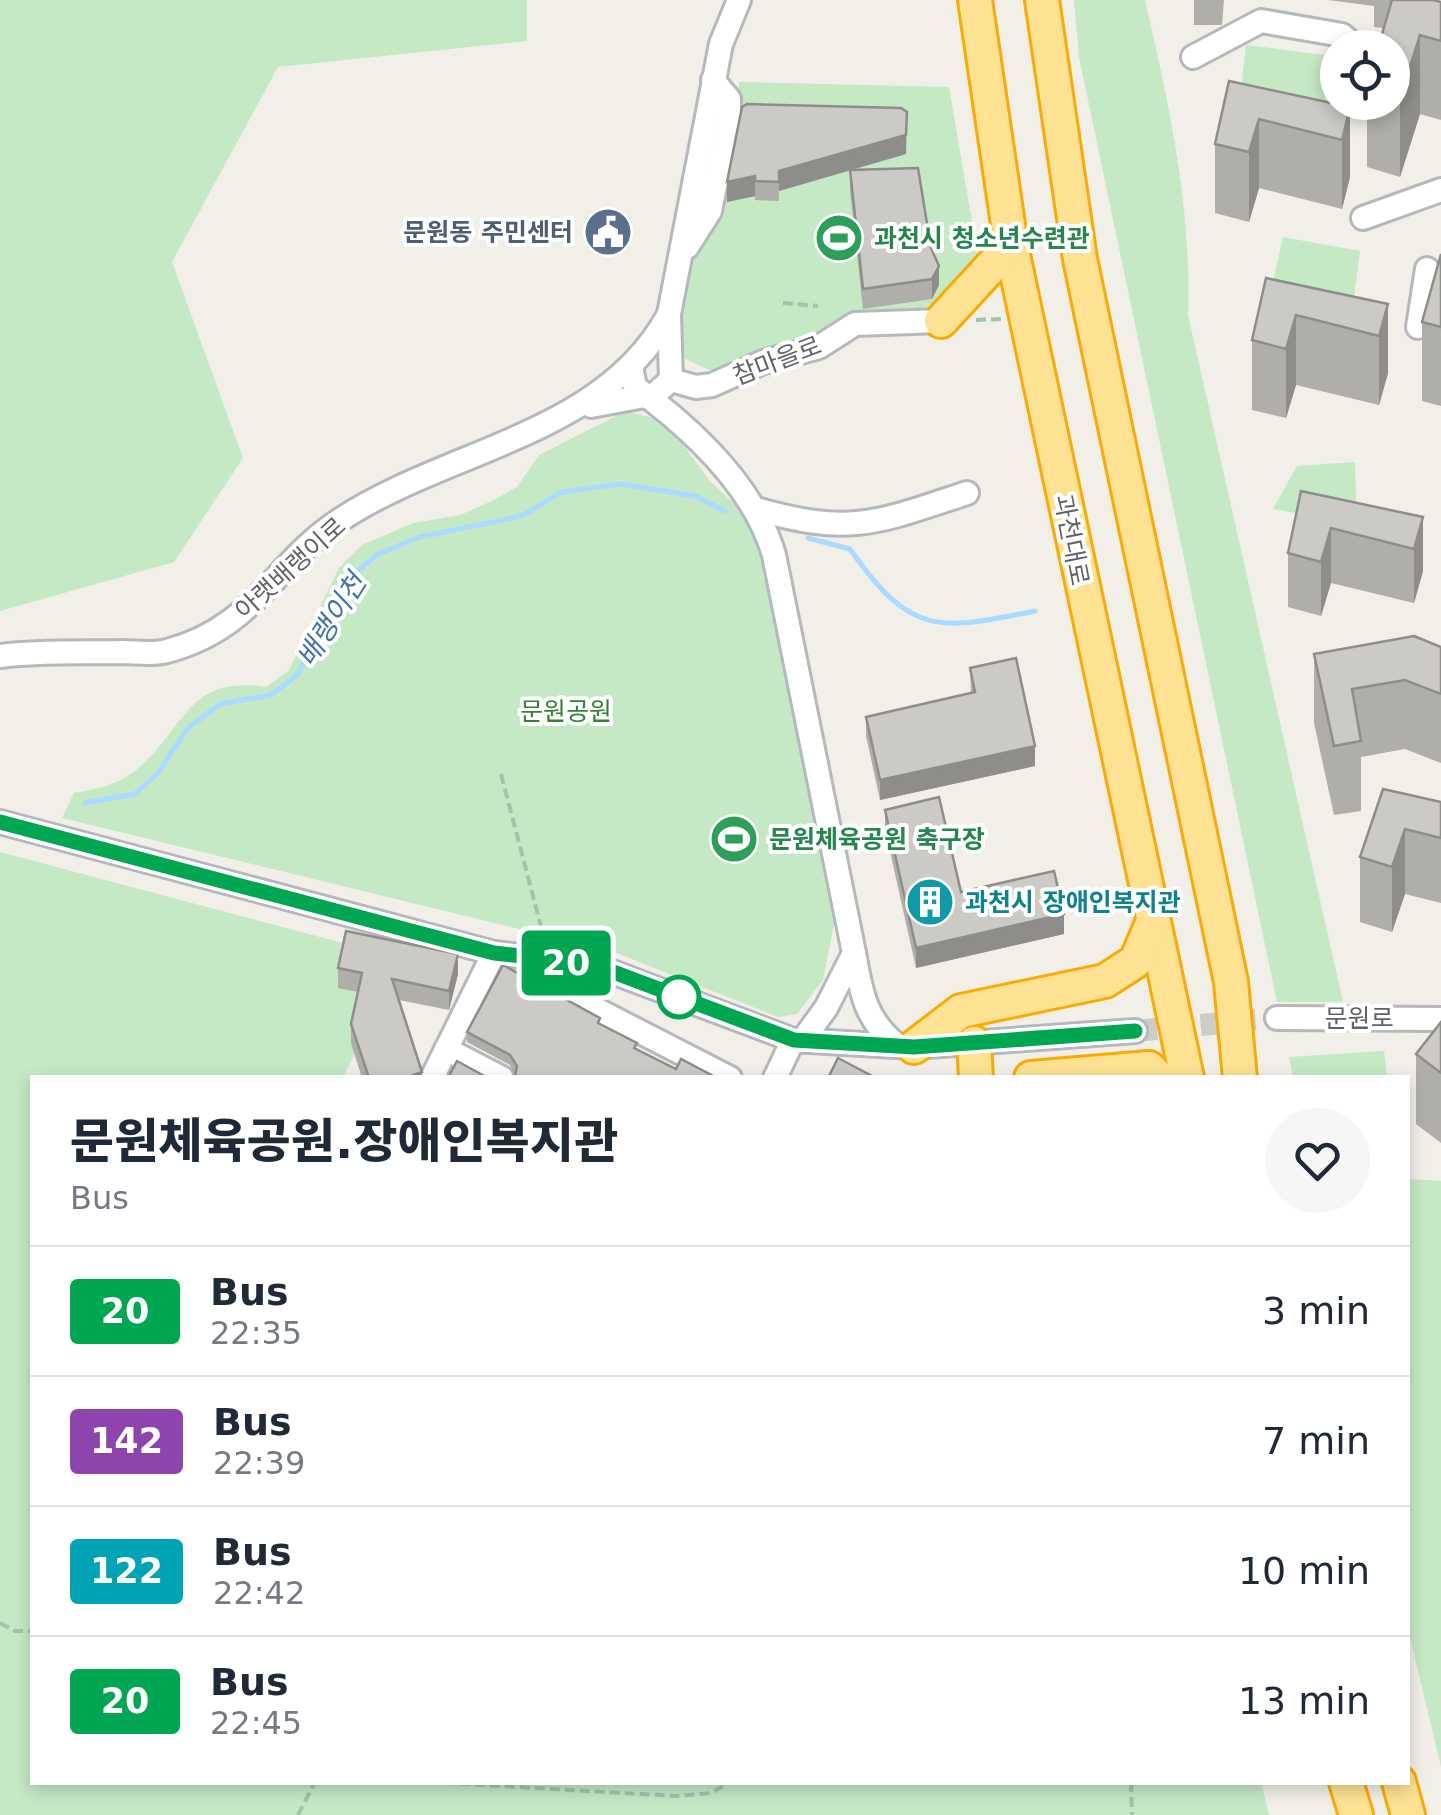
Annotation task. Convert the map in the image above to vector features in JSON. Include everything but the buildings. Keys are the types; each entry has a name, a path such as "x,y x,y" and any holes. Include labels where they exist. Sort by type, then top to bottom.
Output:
{"highway":[{"name":"과천대로","path":"975,0 1012,245 1186,1075"},
{"path":"1042,0 1080,259 1231,982 1240,1075"},
{"path":"941,320 1012,245"},
{"path":"905,1046 961,1011 1105,982 1136,961 1153,921"},
{"path":"974,1044 976,1075"},
{"path":"1066,1075 1149,1068 1156,1075"},
{"path":"1347,1785 1356,1815"},
{"path":"1400,1785 1408,1815"}],"street":[{"path":"663,381 669,314 713,80 721,44 739,0"},
{"path":"1193,57 1260,21 1320,31"},
{"path":"1363,218 1441,190"},
{"path":"1418,328 1427,269"},
{"path":"663,381 632,381 636,362 669,314"},
{"name":"참마을로","path":"663,381 696,387 712,385 763,362 819,347 855,324 941,320"},
{"path":"565,413 653,353 686,425 756,510 774,555 864,1004 876,1028 905,1046"},
{"path":"565,413 663,381"},
{"name":"아랫배랭이로","path":"0,656 166,652 228,625 254,605 338,521 396,489 565,413"},
{"path":"756,510 843,527 880,522 967,493"},
{"path":"0,822 494,953 592,964 798,1041 905,1046 974,1044 1135,1031"},
{"path":"433,1075 494,953"},
{"path":"777,1075 854,953"},
{"path":"544,960 543,982 724,1075"},
{"name":"문원로","path":"1277,1018 1441,1018"},
{"path":"446,1049 496,1075"}],"path":[{"path":"782,304 818,306"},
{"path":"501,774 544,960"},
{"path":"0,1622 16,1631 30,1631"},
{"path":"298,1815 313,1785"},
{"path":"483,1785 676,1796 711,1793 726,1785"},
{"path":"1131,1785 1132,1815"}],"green space":[{"path":"0,0 527,0 527,41 278,67 172,262 243,458 174,562 0,611"},
{"path":"1074,0 1145,0 1182,196 1188,315 1343,1002 1277,1002 1079,57"},
{"path":"1246,45 1320,55 1320,117 1239,108"},
{"name":"과천시 청소년수련관","path":"739,82 949,87 985,298 849,319 810,341 754,354 713,372 682,357 678,347 692,256 720,215 725,198 738,129"},
{"path":"1283,237 1360,251 1354,298 1270,295"},
{"name":"문원공원","path":"626,411 665,421 710,481 759,527 835,919 823,980 797,1014 778,1017 614,952 62,818 74,793 112,784 150,758 201,698 218,689 239,685 266,687 289,670 339,568 362,545 413,523 460,515 492,501 517,487 539,455"},
{"path":"1355,462 1356,500 1342,521 1273,509 1297,466"},
{"path":"0,852 403,959 344,1075 30,1075 30,1785 1262,1785 1269,1815 0,1815"},
{"path":"1384,1051 1387,1075 1293,1075 1289,1057"},
{"path":"1410,1179 1441,1181 1441,1767 1410,1637"}],"waterway":[{"name":"배랭이천","path":"85,803 135,794 158,773 187,729 220,704 271,695 297,675 351,576 378,554 420,537 522,516 562,492 620,484 695,496 725,511"},
{"name":"배랭이천","path":"808,538 850,549 891,598 929,620 973,622 1035,611"}],"tunnel":[{"path":"1135,1031 1277,1018"}],"bus line":[{"name":"20","path":"0,822 494,953 592,964 794,1040 914,1047 1135,1031"}],"place":[{"name":"문원동 주민센터","path":"608,232"},
{"name":"과천시 청소년수련관","path":"839,238"},
{"name":"문원체육공원 축구장","path":"734,839"},
{"name":"과천시 장애인복지관","path":"930,902"}]}
